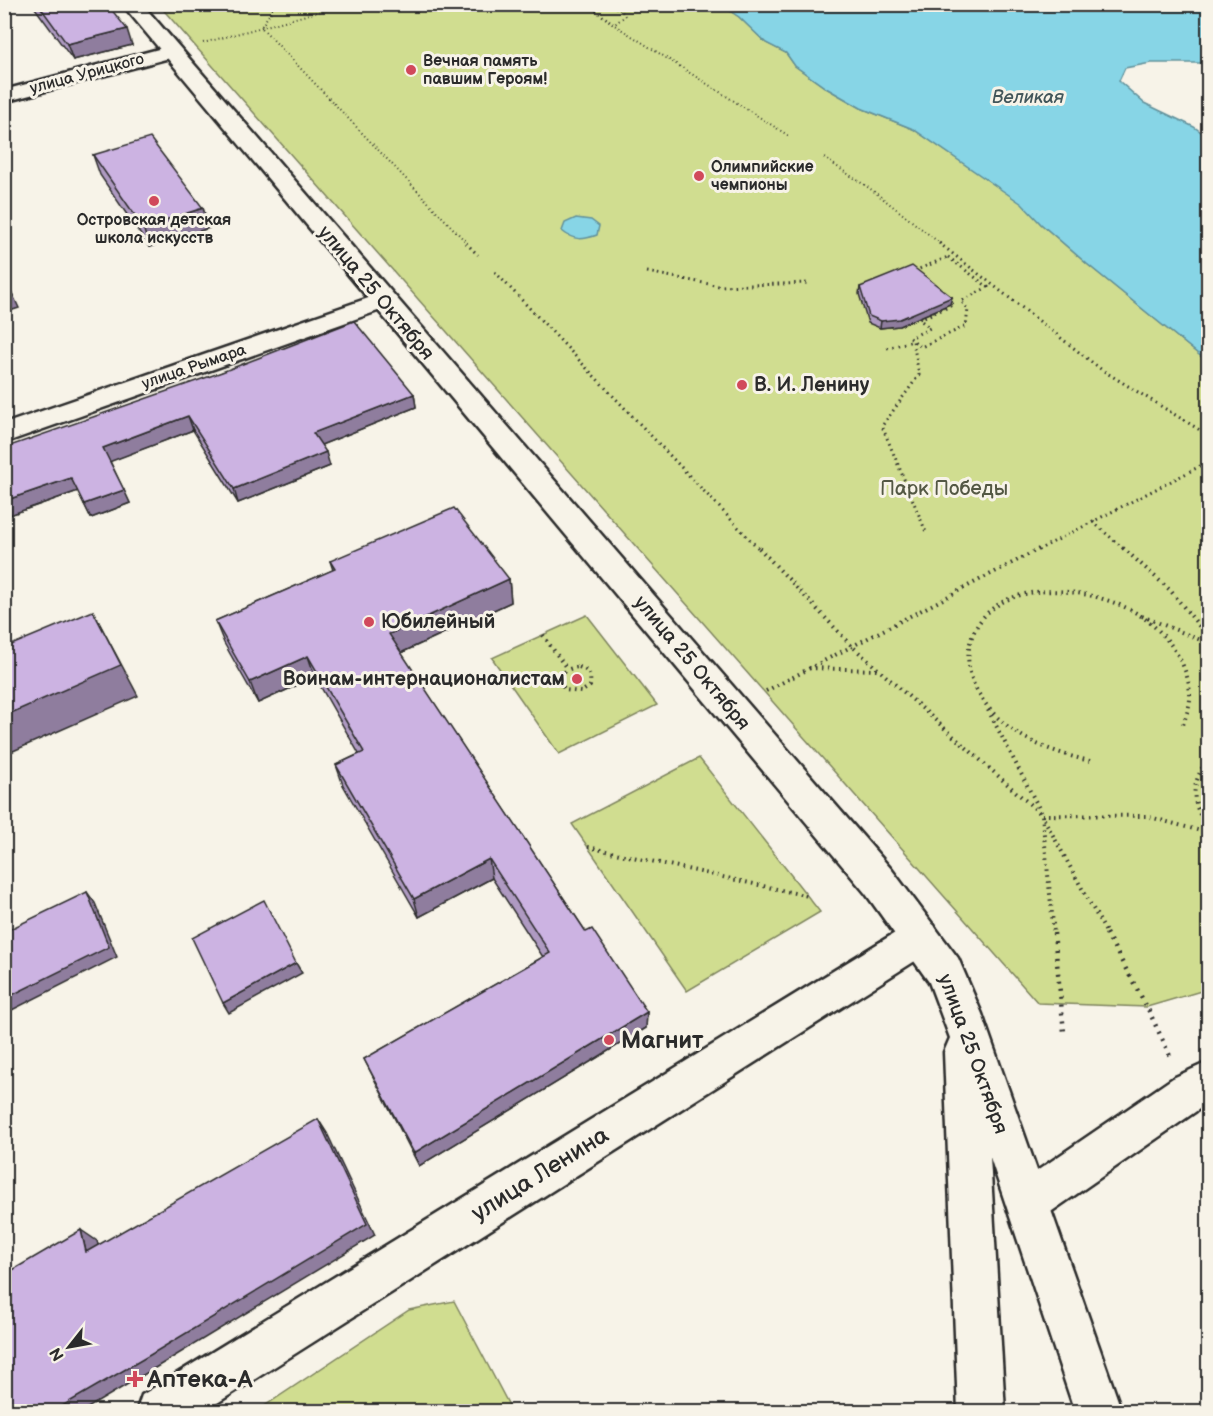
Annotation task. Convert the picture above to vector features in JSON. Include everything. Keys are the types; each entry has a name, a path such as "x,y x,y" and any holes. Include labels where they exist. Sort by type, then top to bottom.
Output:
{"main road":[{"name":"улица 25 Октября","path":"131,4 879,882 921,937 944,971 962,1014 1099,1412"},
{"name":"улица Урицкого","path":"4,96 170,52"},
{"name":"улица Рымара","path":"4,434 382,301"},
{"name":"улица Ленина","path":"159,1412 921,937"},
{"path":"962,1014 982,1412"},
{"path":"1027,1203 1198,1087"}],"path":[{"path":"261,27 272,10 272,4"},
{"path":"314,4 329,9"},
{"path":"170,52 347,4"},
{"path":"586,4 613,24 789,136"},
{"path":"612,6 621,10 625,16 615,24 591,7 612,6"},
{"path":"261,27 478,255"},
{"path":"824,158 872,190 1102,370 1209,435"},
{"path":"913,341 921,347 966,326 968,309 961,301 988,287 948,257 912,272 954,305 919,319 930,328 910,338 913,341 919,375 882,426 926,532"},
{"path":"495,272 852,646 1042,815 1146,816 1209,832"},
{"path":"647,272 719,286 810,283"},
{"path":"887,348 913,341"},
{"path":"731,709 1209,462"},
{"path":"1093,522 1170,590 1209,637"},
{"path":"1198,1087 1147,1007 1042,815 970,676 968,647 979,621 1001,602 1031,591 1066,590 1103,598 1209,643"},
{"path":"1138,614 1166,638 1185,666 1190,697 1183,724"},
{"path":"543,635 567,669"},
{"path":"579,667 586,670 591,676 590,686 581,692 565,690 560,677 567,669 579,667"},
{"path":"809,668 878,670"},
{"path":"986,706 1013,732 1040,747 1050,752 1090,761"},
{"path":"1209,758 1193,783 1192,803 1209,832"},
{"path":"1042,815 1064,1032"},
{"path":"588,847 808,896"}],"green space":[{"name":"Парк Победы","path":"159,5 721,5 739,17 766,43 786,53 795,66 826,88 861,108 913,129 1023,204 1041,224 1087,264 1208,362 1208,989 1147,1007 1038,1003"},
{"path":"587,615 657,705 559,754 492,658"},
{"path":"699,758 820,912 687,991 572,824"},
{"path":"454,1301 512,1411 257,1411 409,1310"}],"water":[{"name":"Великая","path":"721,5 1208,5 1208,63 1151,63 1125,68 1119,81 1144,103 1194,127 1208,137 1208,362 1087,264 1041,224 1022,204 913,129 861,108 826,88 795,66 786,53 766,43 739,17"},
{"path":"576,218 591,220 599,226 597,235 579,239 562,231 565,223"}],"building":[{"path":"38,4 107,4 127,29 67,44"},
{"name":"Островская детская школа искусств","path":"150,138 203,208 143,227 93,155"},
{"path":"912,266 952,297 900,319 881,321 869,316 860,287"},
{"path":"4,276 12,293 4,296"},
{"path":"354,321 414,394 313,433 326,452 234,489 188,416 103,448 124,490 84,504 71,478 4,501 4,448 222,372"},
{"path":"454,508 509,579 389,634 586,932 592,929 647,1012 414,1153 364,1059 550,953 489,859 414,899 336,765 364,752 308,656 250,682 215,621 335,569 330,561"},
{"path":"93,611 121,665 4,716 4,648"},
{"path":"87,892 109,947 4,999 4,932"},
{"path":"264,900 296,963 223,1003 192,938"},
{"path":"318,1119 367,1224 52,1412 4,1412 4,1275 81,1230 86,1252"}],"place":[{"name":"Вечная память павшим Героям!","path":"411,70"},
{"name":"Олимпийские чемпионы","path":"699,176"},
{"name":"Островская детская школа искусств","path":"154,201"},
{"name":"В. И. Ленину","path":"742,385"},
{"name":"Юбилейный","path":"369,622"},
{"name":"Воинам-интернационалистам","path":"577,679"},
{"name":"Магнит","path":"609,1040"},
{"name":"Аптека-А","path":"135,1379"}]}
